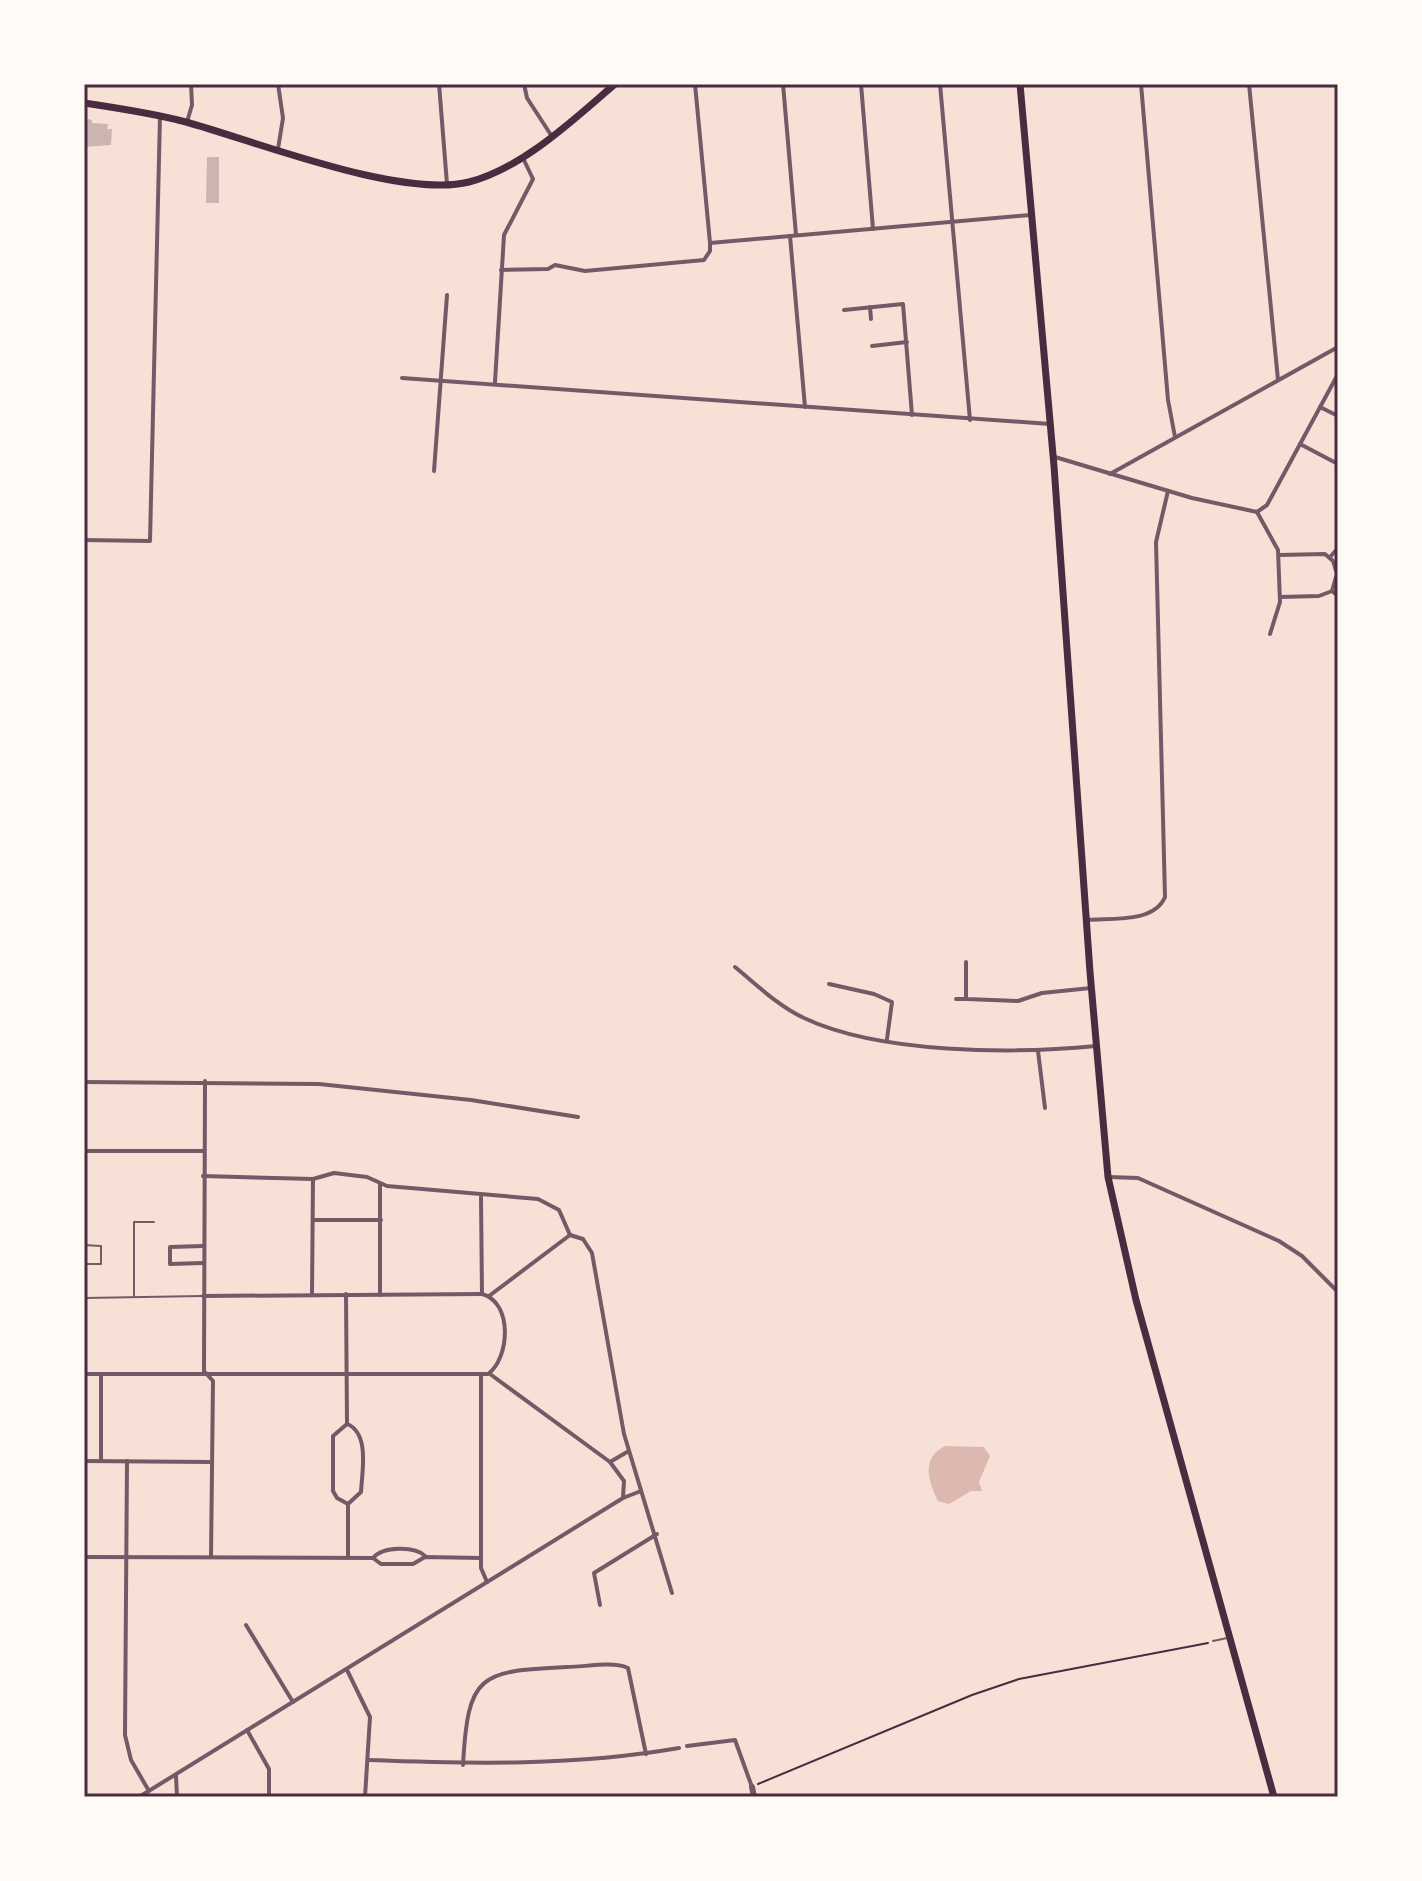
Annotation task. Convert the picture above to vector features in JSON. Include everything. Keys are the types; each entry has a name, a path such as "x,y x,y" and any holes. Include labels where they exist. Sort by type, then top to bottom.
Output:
{"main road":[{"path":"84,103 187,122 277,151 384,177 447,184 482,177 522,156 615,84"},
{"path":"1020,84 1053,456 1107,1180 1274,1797"}],"street":[{"path":"187,122 192,108 191,84"},
{"path":"277,151 283,118 278,84"},
{"path":"439,84 447,184"},
{"path":"524,84 527,98 551,135"},
{"path":"501,270 548,269 555,265 585,271 698,263 707,257 710,243 695,84"},
{"path":"783,84 805,407"},
{"path":"861,84 873,229"},
{"path":"940,84 970,420"},
{"path":"1141,84 1168,400 1175,437"},
{"path":"1249,84 1278,380"},
{"path":"84,540 150,541 160,116"},
{"path":"495,382 505,232 533,179 522,156"},
{"path":"710,243 1032,215"},
{"path":"434,471 447,295"},
{"path":"844,310 903,304 912,415"},
{"path":"870,307 871,319"},
{"path":"872,346 907,342"},
{"path":"1110,474 1338,347"},
{"path":"1257,512 1267,505 1338,374"},
{"path":"402,378 495,382 1050,424"},
{"path":"1320,407 1338,416"},
{"path":"1300,444 1338,464"},
{"path":"1053,456 1168,491 1257,512 1277,544 1279,555 1280,597 1270,634"},
{"path":"1086,920 1148,914 1161,906 1165,897 1156,542 1168,491"},
{"path":"1330,557 1338,548"},
{"path":"1279,555 1314,552 1330,557"},
{"path":"1330,557 1336,574 1332,591"},
{"path":"1280,597 1319,596 1332,591"},
{"path":"1332,591 1338,596"},
{"path":"966,962 966,999"},
{"path":"735,967 803,1018 887,1039 965,1049 1038,1051 1097,1046"},
{"path":"829,984 874,994 892,1002 887,1039"},
{"path":"956,999 1018,1001 1042,993 1091,988"},
{"path":"1038,1051 1045,1108"},
{"path":"205,1081 203,1296 204,1371 213,1381 211,1557"},
{"path":"84,1082 287,1082 382,1090 578,1117"},
{"path":"84,1151 204,1151"},
{"path":"203,1176 313,1179 329,1173 367,1177 380,1185 481,1197 493,1193 551,1203 562,1214 570,1235"},
{"path":"1107,1180 1138,1178 1289,1246 1338,1292"},
{"path":"312,1294 313,1179"},
{"path":"380,1185 380,1295"},
{"path":"481,1197 482,1294"},
{"path":"313,1220 381,1220"},
{"path":"489,1296 570,1235"},
{"path":"570,1235 583,1239 592,1253 628,1451 657,1534 672,1593"},
{"path":"203,1246 170,1247 170,1264 203,1263"},
{"path":"346,1294 347,1424 333,1436 333,1478 334,1495 348,1504"},
{"path":"84,1374 481,1376 490,1374 502,1354 505,1333 500,1311 489,1296 482,1294 203,1296"},
{"path":"101,1374 101,1461"},
{"path":"490,1374 610,1462 624,1481 623,1498"},
{"path":"481,1376 481,1558 487,1582"},
{"path":"347,1424 355,1428 361,1440 361,1492 348,1504 348,1557"},
{"path":"610,1462 628,1451"},
{"path":"84,1461 211,1462"},
{"path":"127,1461 126,1740 131,1760 149,1791"},
{"path":"139,1797 623,1498 641,1491"},
{"path":"600,1605 594,1573 657,1534"},
{"path":"373,1558 379,1551 416,1550 425,1557"},
{"path":"84,1557 348,1557 373,1558 381,1564 413,1564 425,1557 481,1558"},
{"path":"246,1625 293,1702"},
{"path":"463,1765 465,1720 472,1698 484,1682 514,1669 622,1665 628,1668 646,1754"},
{"path":"346,1669 369,1710 365,1797"},
{"path":"247,1730 269,1769 269,1797"},
{"path":"687,1746 735,1740 754,1797"},
{"path":"368,1760 463,1765 595,1761 679,1748"},
{"path":"176,1774 177,1797"}],"lane":[{"path":"134,1299 134,1222 154,1222"},
{"path":"84,1245 101,1246 101,1264 84,1264"},
{"path":"84,1298 203,1296"},
{"path":"1213,1641 1229,1637"}],"path":[{"path":"752,1787 972,1695 1019,1679 1213,1641"}],"shaded area":[{"path":"945,1446 984,1447 990,1456 979,1482 982,1491 971,1491 949,1504 938,1501 929,1470 932,1457"}],"building":[{"path":"84,118 92,120 92,123 108,124 107,129 112,129 111,145 84,147"},
{"path":"207,157 219,157 219,203 206,203"}]}
